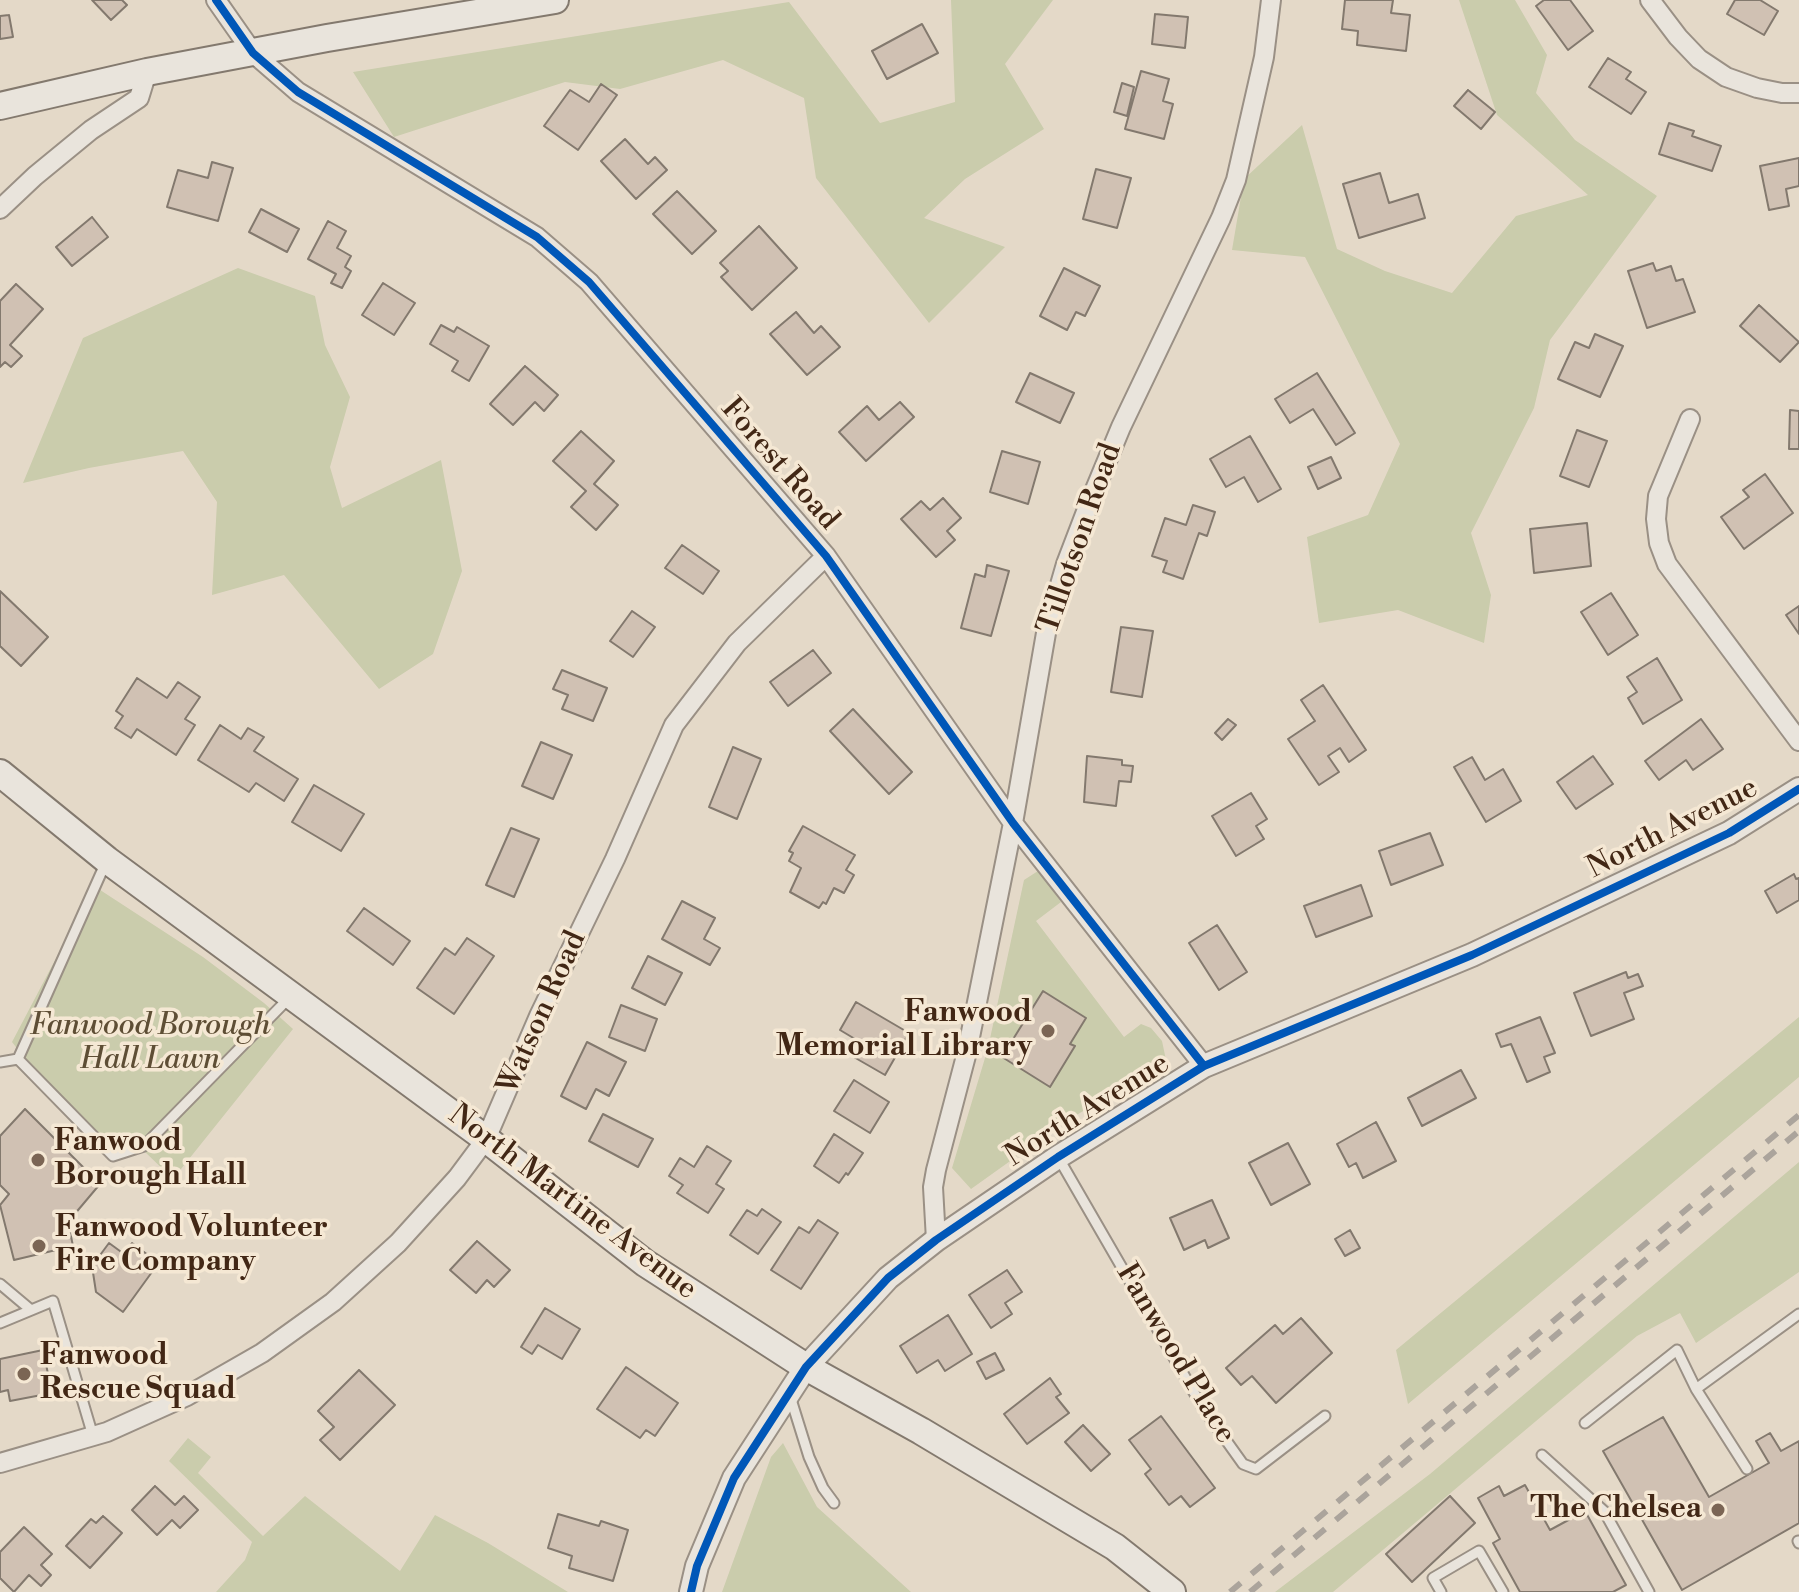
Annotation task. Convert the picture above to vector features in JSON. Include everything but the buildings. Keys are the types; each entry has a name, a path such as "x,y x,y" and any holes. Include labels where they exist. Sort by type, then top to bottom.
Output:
{"main road":[{"path":"0,106 147,72 555,0"},
{"name":"North Martine Avenue","path":"0,773 107,860 486,1139 645,1263 806,1367 1080,1526 1151,1573 1172,1592"}],"street":[{"name":"Forest Road","path":"216,0 253,53 298,92 537,237 589,282 826,556 1013,823 1204,1066"},
{"name":"Tillotson Road","path":"936,1240 933,1187 936,1170 967,1052 1013,823 1046,633 1066,564 1121,427 1221,218 1236,180 1252,121 1271,0"},
{"path":"1650,0 1699,59 1726,77 1757,88 1799,93"},
{"path":"0,209 91,130 139,98 147,72"},
{"path":"1690,419 1658,496 1656,519 1659,543 1667,564 1799,741"},
{"name":"Watson Road","path":"0,1463 93,1436 187,1396 262,1353 333,1302 398,1243 457,1178 486,1139 539,1016 615,859 674,725 737,643 826,556"},
{"name":"North Avenue","path":"691,1592 697,1566 734,1478 806,1367 888,1278 936,1240 1058,1157 1204,1066 1472,955 1729,833 1799,789"}],"lane":[{"path":"18,1059 107,860"},
{"path":"18,1059 113,1156 144,1146 292,995"},
{"path":"0,1062 18,1059"},
{"name":"Fanwood Place","path":"1058,1157 1203,1408 1243,1464 1256,1469 1325,1416"},
{"path":"0,1284 31,1310"},
{"path":"0,1323 53,1301 93,1436"},
{"path":"1696,1389 1799,1314"},
{"path":"1585,1423 1677,1350 1696,1389 1747,1469"},
{"path":"789,1393 809,1457 823,1488 834,1503"},
{"path":"1542,1455 1604,1511 1649,1592"},
{"path":"1441,1592 1433,1578 1479,1551 1503,1592"}],"green space":[{"path":"951,0 1053,0 1005,64 1044,129 965,179 924,218 1005,247 929,323 816,178 804,98 723,60 620,89 565,82 394,137 353,72 789,2 880,123 955,102"},
{"path":"1459,0 1515,0 1547,55 1536,93 1575,140 1657,196 1550,340 1534,408 1471,533 1491,595 1484,643 1398,610 1319,623 1307,537 1368,515 1400,444 1305,257 1232,250 1244,179 1302,125 1337,249 1385,271 1452,293 1516,216 1588,195 1497,115"},
{"path":"238,268 315,296 325,345 350,397 330,467 342,508 441,460 462,571 433,654 379,689 284,575 212,595 217,502 183,451 23,483 83,338"},
{"path":"1038,871 1061,902 1036,921 1124,1037 1141,1024 1151,1028 1162,1041 1166,1060 1062,1124 971,1189 952,1168 988,1048 1024,880","holes":["1043,991 1085,1018 1070,1044 1074,1046 1050,1086 1002,1057"]},
{"name":"Fanwood Borough Hall Lawn","path":"94,886 203,957 293,1029 173,1179 144,1151 98,1136 41,1079 12,1042"},
{"path":"1799,1017 1799,1077 1408,1404 1396,1350"},
{"path":"1799,1162 1799,1272 1696,1343 1680,1313 1637,1336 1333,1592 1275,1592 1430,1474"},
{"path":"188,1438 211,1457 198,1473 263,1536 305,1496 400,1571 435,1515 568,1592 216,1592 245,1560 252,1542 169,1461"},
{"path":"783,1443 817,1507 911,1592 722,1592 771,1457"}],"railway":[{"path":"1230,1592 1799,1115"},
{"path":"1250,1592 1799,1131"}],"cycle path":[{"path":"216,0 253,53 298,92 537,237 589,282 826,556 1013,823 1204,1066"},
{"path":"691,1592 697,1566 734,1478 806,1367 888,1278 936,1240 1058,1157 1204,1066 1472,955 1729,833 1799,789"}],"place":[{"name":"Fanwood Memorial Library","path":"1048,1031"},
{"name":"Fanwood Borough Hall","path":"38,1160"},
{"name":"Fanwood Volunteer Fire Company","path":"39,1246"},
{"name":"Fanwood Rescue Squad","path":"24,1374"},
{"name":"The Chelsea","path":"1718,1510"}]}
